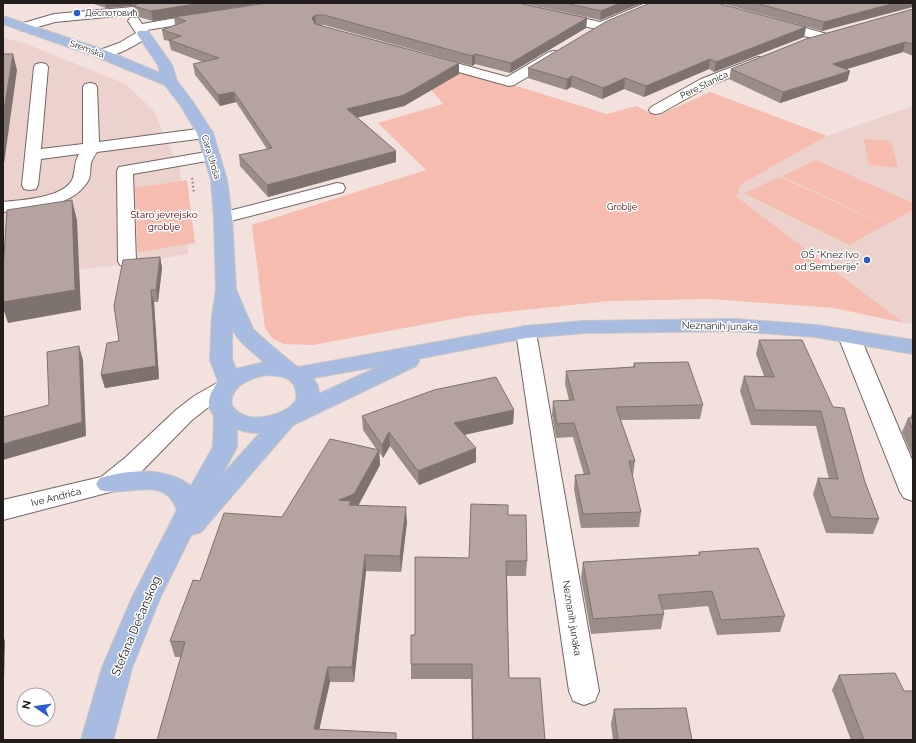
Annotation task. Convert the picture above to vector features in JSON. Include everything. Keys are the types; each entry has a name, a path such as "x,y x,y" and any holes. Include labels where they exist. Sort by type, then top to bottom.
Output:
{"main road":[{"name":"Sremska","path":"3,20 102,54 170,82"},
{"path":"141,31 165,65 170,82"},
{"name":"Cara Uroša","path":"170,82 188,105 204,134 219,180 223,218 226,290"},
{"path":"165,559 252,456 307,401 309,389 306,382 258,346 244,331 226,290"},
{"path":"165,559 225,447 225,399 221,360 222,316 226,290"},
{"name":"Neznanih junaka","path":"436,348 526,332 584,327 734,325 816,331 913,347"},
{"path":"225,399 243,374 258,370 268,368 293,372 436,348"},
{"path":"225,399 234,421 252,425 271,424 291,417 436,348"},
{"path":"109,484 145,479 170,485 183,493 190,510"},
{"name":"Stefana Dečanskog","path":"97,740 116,668 146,598 165,559"}],"street":[{"path":"499,3 601,26"},
{"path":"588,34 601,26 656,3"},
{"path":"24,27 54,18 133,7 134,19 141,31"},
{"path":"102,54 121,48 135,40 141,31 216,15"},
{"path":"762,20 822,37"},
{"path":"804,43 837,33"},
{"path":"418,57 509,82 562,50"},
{"name":"Pere Stanića","path":"656,110 706,82 770,57"},
{"path":"30,185 41,66"},
{"path":"3,207 31,204 59,197 74,189 81,179 83,161 91,148 90,87"},
{"path":"32,155 204,134"},
{"path":"127,261 125,172 212,156"},
{"path":"223,218 337,188"},
{"name":"Neznanih junaka","path":"526,332 584,690"},
{"path":"849,336 913,492"},
{"path":"109,484 150,449 176,430 199,417 225,399"},
{"name":"Ive Andrića","path":"3,510 109,484"}],"shaded area":[{"path":"3,38 24,43 126,84 154,111 180,170 188,254 121,265 3,277"},
{"name":"OŠ \"Knez Ivo od Semberije\"","path":"913,106 913,324 904,323 737,197 740,185 827,136"}],"green space":[{"name":"Groblje","path":"432,66 516,86 607,114 636,106 657,116 710,92 827,136 740,185 737,197 904,323 834,308 711,299 609,301 469,316 313,345 284,344 273,339 265,328 252,225 426,170 378,123 443,104 416,71"},
{"path":"864,139 891,141 898,168 869,165"},
{"path":"816,160 913,203 913,210 886,225 782,176"},
{"path":"780,177 885,225 849,245 744,193"},
{"name":"Staro jevrejsko groblje","path":"187,180 195,243 138,252 135,188"}],"building":[{"path":"138,3 202,3 151,11 133,6"},
{"path":"267,3 518,3 587,18 511,63 475,54 472,56 324,15 315,15 312,18 315,24 459,63 404,95 347,109 396,151 267,185 239,155 272,148 234,92 218,95 193,64 219,58 169,40 181,36 162,30 186,21 174,17"},
{"path":"565,3 620,3 601,11"},
{"path":"650,3 717,3 806,27 716,62 710,59 646,86 625,78 603,88 572,76 567,79 528,68 607,21"},
{"path":"756,3 895,3 824,22"},
{"path":"913,9 913,44 905,42 833,64 850,71 783,92 731,69 806,39"},
{"path":"3,54 13,54 3,116"},
{"path":"72,200 75,290 3,302 3,271 7,210"},
{"path":"160,257 156,290 151,290 156,366 101,375 107,343 119,341 114,306 123,260"},
{"path":"759,340 802,340 833,407 844,408 865,482 879,519 831,517 818,478 838,479 821,411 755,410 744,376 774,377"},
{"path":"79,346 82,422 3,444 3,417 49,405 47,352"},
{"path":"688,362 703,405 616,407 635,461 629,461 641,512 583,514 575,475 590,474 574,423 557,424 553,401 574,400 566,371 635,367 634,363"},
{"path":"496,377 514,410 454,423 476,448 418,471 389,432 382,445 362,416 434,390"},
{"path":"908,418 913,418 913,430"},
{"path":"330,439 379,450 354,494 339,500 351,501 349,505 406,507 400,556 365,555 352,667 328,667 314,729 396,733 396,740 157,740 185,642 170,641 193,580 200,581 224,513 282,517"},
{"path":"471,504 508,505 508,515 526,515 527,561 506,561 509,678 540,678 545,740 473,740 472,664 411,664 411,635 415,635 415,557 469,558"},
{"path":"758,548 785,616 721,620 712,591 658,595 664,614 593,619 583,562 700,555 699,552"},
{"path":"895,673 904,691 913,691 913,740 864,740 839,675"},
{"path":"686,708 692,740 618,740 614,709"}],"place":[{"name":"Деспотовић","path":"77,13"},
{"name":"OŠ \"Knez Ivo od Semberije\"","path":"867,260"}]}
